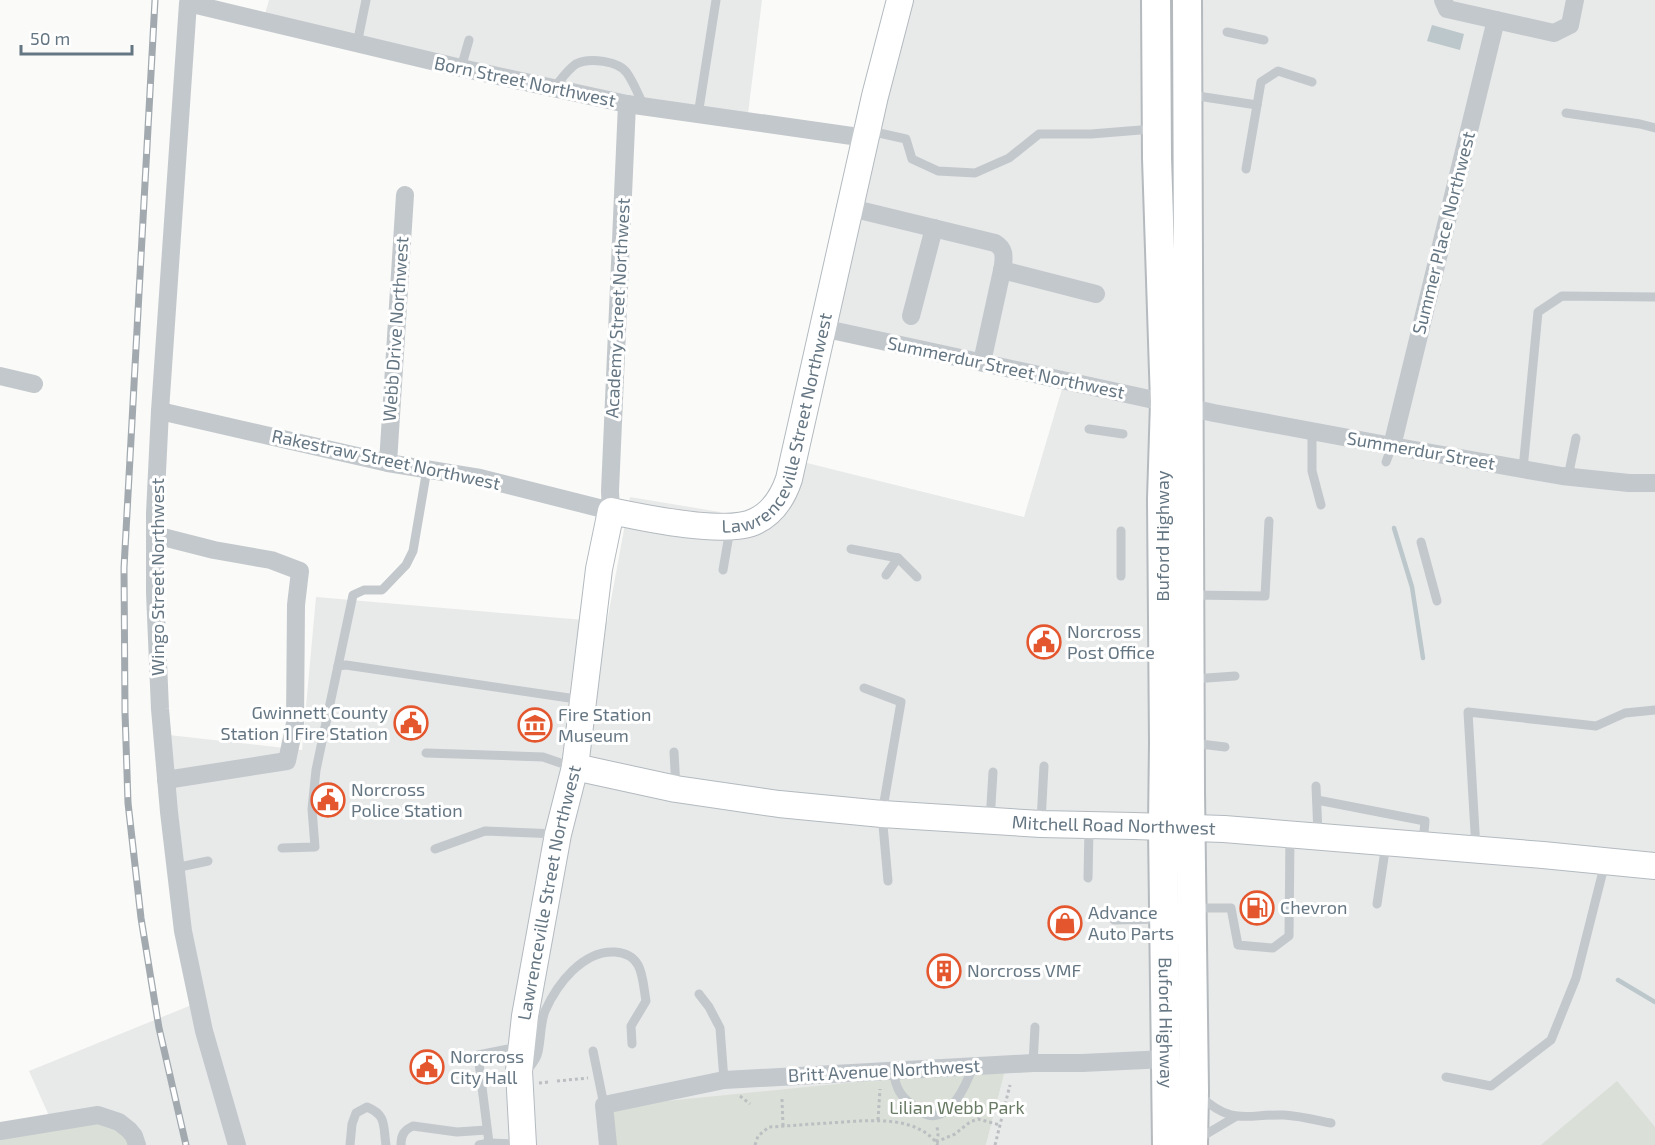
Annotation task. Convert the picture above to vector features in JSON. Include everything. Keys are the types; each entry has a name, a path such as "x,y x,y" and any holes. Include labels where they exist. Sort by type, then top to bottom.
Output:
{"main road":[{"name":"Buford Highway","path":"1156,0 1157,158 1178,405 1190,595 1194,1091 1185,1144"},
{"name":"Buford Highway","path":"1185,1144 1166,1059 1162,827 1164,731 1162,499 1178,405 1187,95 1187,0"}],"street":[{"name":"Lawrenceville Street Northwest","path":"522,1144 526,1067 525,1016 558,834 575,767 599,569 611,511 655,520 730,527 759,519 772,510 785,490 900,0"},
{"path":"1443,0 1447,9 1554,33 1570,25 1575,0"},
{"name":"Born Street Northwest","path":"188,3 461,68 636,106 867,135"},
{"name":"Wingo Street Northwest","path":"188,3 160,411 155,593 160,709 166,780 173,808 175,868 183,931 204,1031 237,1145"},
{"name":"Summer Place Northwest","path":"1389,454 1496,20"},
{"name":"Academy Street Northwest","path":"611,511 609,491 636,106"},
{"name":"Webb Drive Northwest","path":"388,463 405,195"},
{"path":"851,208 1001,246 1004,255 1002,270 982,362"},
{"path":"911,316 934,228"},
{"path":"1002,270 1096,294"},
{"name":"Summerdur Street Northwest","path":"822,328 1178,405"},
{"path":"0,376 34,384"},
{"name":"Summerdur Street","path":"1178,405 1312,431 1389,454 1523,469 1568,477 1655,483"},
{"name":"Rakestraw Street Northwest","path":"160,411 388,463 480,478 611,511"},
{"path":"155,535 222,552 271,560 300,571 296,605 295,723 287,762 166,780"},
{"name":"Mitchell Road Northwest","path":"575,767 676,789 779,804 882,814 1041,824 1224,829 1655,866"},
{"name":"Britt Avenue Northwest","path":"604,1105 724,1080 1033,1063 1166,1059"},
{"path":"604,1105 608,1145"},
{"path":"0,1131 98,1115 118,1122 133,1137"}],"lane":[{"path":"357,44 366,0"},
{"path":"698,115 716,0"},
{"path":"1227,32 1264,40"},
{"path":"461,68 469,40"},
{"path":"554,88 575,65 584,61 612,62 627,73 636,106"},
{"path":"1246,169 1261,82 1278,71 1312,82"},
{"path":"1187,95 1257,105"},
{"path":"1566,113 1655,128"},
{"path":"867,135 906,139 912,159 938,171 975,173 1010,158 1039,134 1091,134 1157,128"},
{"path":"1523,469 1538,312 1562,296 1655,297"},
{"path":"1089,429 1123,434"},
{"path":"1312,431 1312,471 1321,505"},
{"path":"1568,477 1576,438"},
{"path":"282,848 315,847 312,809 316,770 352,595 364,590 382,590 406,565 413,550 427,469"},
{"path":"1190,595 1265,596 1269,521"},
{"path":"723,570 730,527"},
{"path":"1121,531 1121,576"},
{"path":"1421,542 1437,602"},
{"path":"851,549 898,558 917,577"},
{"path":"886,575 898,558"},
{"path":"338,666 346,665 584,700"},
{"path":"1191,679 1235,676"},
{"path":"864,688 901,702 882,814 888,881"},
{"path":"1476,849 1468,712 1596,726 1625,713 1655,711"},
{"path":"1191,743 1225,747"},
{"path":"674,752 676,789"},
{"path":"426,753 543,757 575,767"},
{"path":"1041,824 1044,766"},
{"path":"990,821 993,772"},
{"path":"1316,786 1318,837"},
{"path":"1317,800 1425,821 1423,845"},
{"path":"1088,878 1089,825"},
{"path":"435,849 485,831 558,834"},
{"path":"1191,908 1230,908 1238,945 1274,948 1289,936 1290,835"},
{"path":"1377,904 1386,842"},
{"path":"175,868 208,861"},
{"path":"1446,1077 1491,1086 1551,1040 1576,978 1605,861"},
{"path":"1114,920 1147,918 1164,920"},
{"path":"489,1143 478,1055 529,1068 538,1055 545,1012 563,979 581,963 600,953 617,952 632,957 640,967 646,1001 632,1026 632,1044"},
{"path":"699,994 720,1028 724,1080"},
{"path":"1033,1063 1035,1027"},
{"path":"593,1051 604,1105"},
{"path":"893,1071 896,1088 907,1101 926,1114 938,1115 958,1099 973,1066"},
{"path":"1194,1091 1214,1108 1235,1117 1286,1115 1331,1123"},
{"path":"350,1145 352,1124 356,1113 367,1107 377,1111 382,1119 386,1145"},
{"path":"1185,1144 1235,1117"},
{"path":"400,1145 401,1137 407,1128 413,1126 457,1132 488,1130"},
{"path":"479,1145 522,1144"}],"path":[{"path":"526,1067 549,1082"},
{"path":"557,1081 590,1078"},
{"path":"995,1145 1010,1085"},
{"path":"878,1120 880,1089"},
{"path":"782,1099 783,1126"},
{"path":"937,1143 978,1119 1000,1125"},
{"path":"755,1145 758,1136 769,1127 878,1120 912,1126 929,1135 937,1143"},
{"path":"937,1124 937,1143"}],"shaded area":[{"path":"269,0 762,0 748,114 595,92 263,21"},
{"path":"888,0 1655,0 1655,1145 986,1145 1006,1067 611,1145 62,1145 29,1071 199,1002 169,735 302,750 316,597 607,622 630,497 768,520 787,458 1024,517 1067,372 824,332"},
{"path":"1432,25 1464,34 1460,50 1427,41"}],"green space":[{"name":"Lilian Webb Park","path":"1006,1067 986,1145 611,1145 607,1107"},
{"path":"1617,1081 1655,1127 1655,1145 1541,1145"},
{"path":"98,1115 137,1145 0,1145 0,1131"}],"waterway":[{"path":"1394,528 1412,587 1423,658"},
{"path":"1618,980 1655,1002"}],"railway":[{"path":"155,0 124,568 125,712 128,803 141,918 159,1028 186,1145"}],"place":[{"name":"Norcross Post Office","path":"1044,642"},
{"name":"Gwinnett County Station 1 Fire Station","path":"411,723"},
{"name":"Fire Station Museum","path":"535,725"},
{"name":"Norcross Police Station","path":"328,800"},
{"name":"Chevron","path":"1257,908"},
{"name":"Advance Auto Parts","path":"1065,923"},
{"name":"Norcross VMF","path":"944,971"},
{"name":"Norcross City Hall","path":"427,1067"}]}
